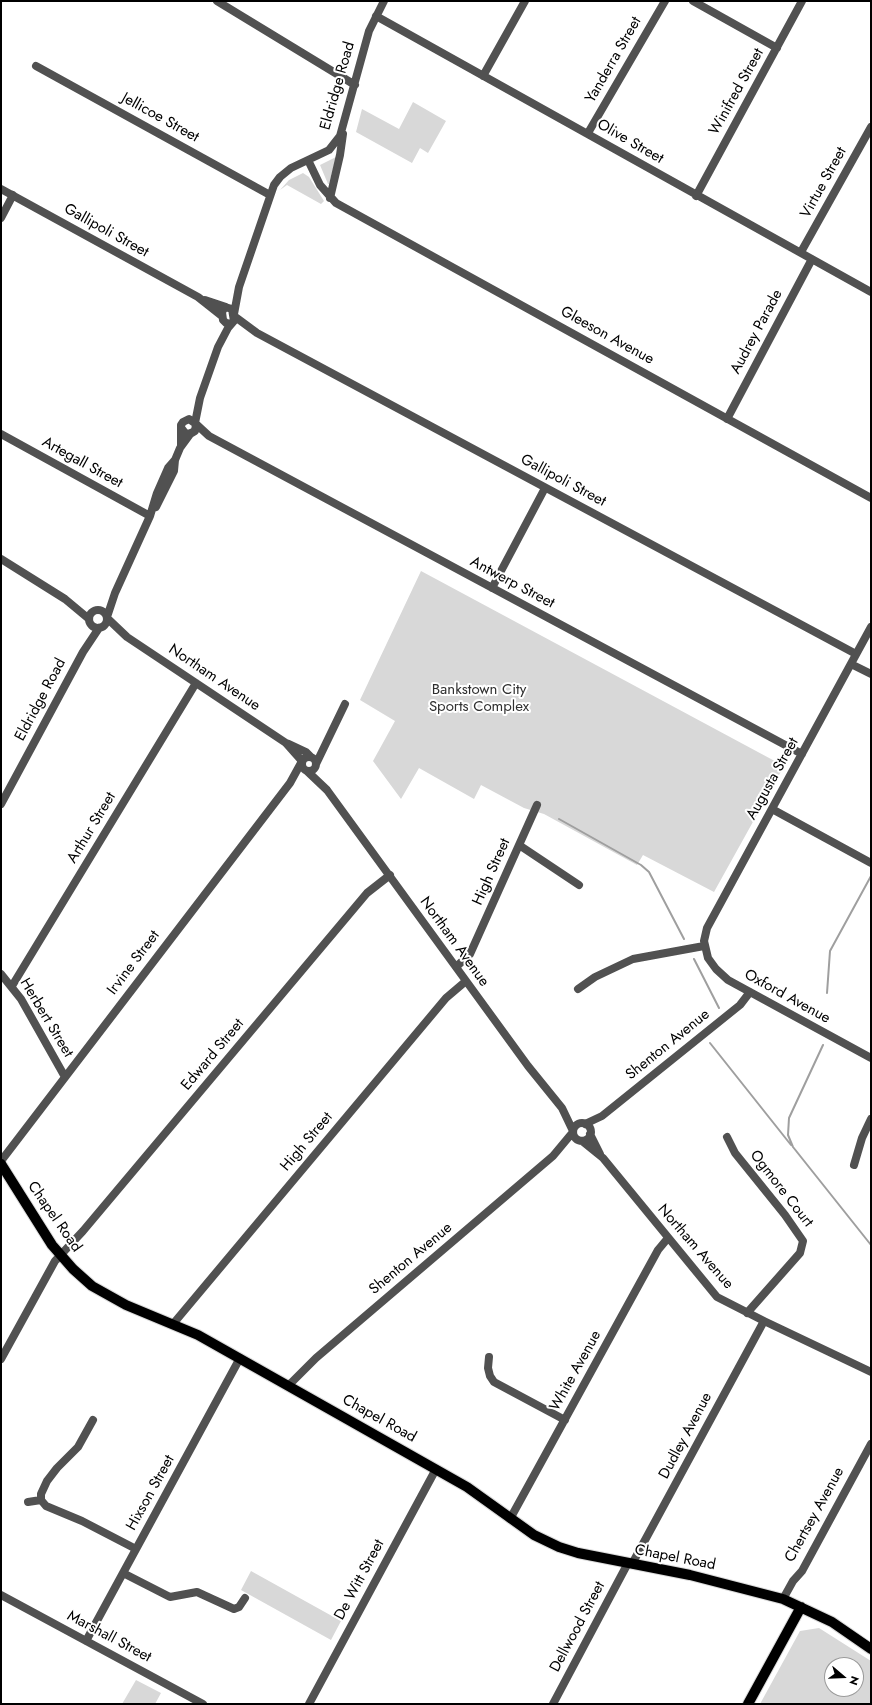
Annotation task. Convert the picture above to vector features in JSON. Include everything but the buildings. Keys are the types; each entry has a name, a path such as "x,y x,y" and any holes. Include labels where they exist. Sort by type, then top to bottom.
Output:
{"main road":[{"name":"Chapel Road","path":"1,1164 38,1224 60,1255 81,1276 104,1294 142,1312 198,1335 240,1358 467,1487 534,1535 559,1547 588,1556 700,1577 783,1599 801,1606 832,1622 871,1649"},
{"path":"748,1704 801,1606"}],"street":[{"path":"217,1 355,85"},
{"name":"Eldridge Road","path":"196,424 200,398 218,347 233,319 239,287 274,185 284,174 332,147 344,126 369,31 384,1"},
{"path":"483,76 525,1"},
{"name":"Yanderra Street","path":"588,133 665,1"},
{"path":"693,1 777,48"},
{"name":"Winifred Street","path":"696,196 802,1"},
{"name":"Olive Street","path":"376,16 588,133 696,196 801,252 871,292"},
{"name":"Jellicoe Street","path":"36,66 270,195"},
{"path":"330,198 340,155 344,126"},
{"name":"Virtue Street","path":"801,252 871,127"},
{"name":"Gleeson Avenue","path":"308,160 320,185 336,203 871,498"},
{"name":"Gallipoli Street","path":"1,189 198,298 223,317 226,323 233,319 856,654"},
{"path":"1,218 13,195"},
{"name":"Audrey Parade","path":"727,419 812,259"},
{"name":"Eldridge Road","path":"218,347 223,317 222,310 227,307 239,287"},
{"name":"Gallipoli Street","path":"198,298 227,307"},
{"path":"227,307 232,308 233,319"},
{"name":"Eldridge Road","path":"187,419 200,398"},
{"path":"1,559 65,599 90,622 100,628 106,624 115,593 150,516 157,493 168,468 175,460 180,448 192,433 196,424 192,419 187,419 182,423 180,448"},
{"name":"Antwerp Street","path":"196,424 210,436 802,754"},
{"path":"182,429 186,433 192,433"},
{"name":"Antwerp Street","path":"192,433 210,436"},
{"name":"Artegall Street","path":"1,434 150,516"},
{"path":"492,588 545,488"},
{"path":"90,622 96,610 115,593"},
{"path":"65,599 104,612 107,617"},
{"name":"Northam Avenue","path":"107,617 126,637 286,743 306,752 314,761 327,790"},
{"name":"Eldridge Road","path":"83,652 90,622"},
{"name":"Augusta Street","path":"704,946 704,936 707,928 871,627"},
{"name":"Eldridge Road","path":"1,804 83,652 100,628"},
{"name":"Northam Avenue","path":"100,628 126,637"},
{"path":"851,664 871,674"},
{"name":"Arthur Street","path":"12,986 196,684"},
{"path":"314,761 306,757 302,762 302,768 307,771 312,771 314,761 345,704"},
{"name":"Northam Avenue","path":"286,743 302,762"},
{"name":"Irvine Street","path":"1,1161 290,783 302,762"},
{"name":"Northam Avenue","path":"307,771 327,790 390,875 528,1066 562,1108 573,1131"},
{"name":"Irvine Street","path":"290,783 307,771"},
{"name":"High Street","path":"456,967 470,954 537,805"},
{"path":"772,809 871,863"},
{"path":"519,845 579,885"},
{"name":"Edward Street","path":"1,1359 50,1269 60,1255 88,1224 367,892 390,875"},
{"path":"578,990 595,977 633,959 704,946"},
{"name":"Oxford Avenue","path":"704,946 708,958 719,973 728,980 871,1058"},
{"name":"Herbert Street","path":"1,974 12,986 65,1077"},
{"name":"High Street","path":"173,1324 446,998 466,981"},
{"name":"Shenton Avenue","path":"584,1124 602,1116 740,1005 750,992"},
{"name":"Northam Avenue","path":"562,1108 584,1124"},
{"name":"Shenton Avenue","path":"590,1134 602,1116"},
{"path":"854,1164 863,1134 871,1119"},
{"path":"578,1124 584,1124 590,1129 590,1134 586,1140 580,1141 576,1138 573,1131 578,1124"},
{"name":"Shenton Avenue","path":"288,1386 316,1358 553,1156 573,1131"},
{"name":"Northam Avenue","path":"590,1134 603,1158 717,1297 764,1322 871,1372"},
{"name":"Ogmore Court","path":"727,1137 735,1153 785,1215 803,1241 800,1253 747,1313"},
{"name":"Northam Avenue","path":"580,1141 603,1158"},
{"name":"Shenton Avenue","path":"553,1156 580,1141"},
{"name":"White Avenue","path":"510,1519 658,1250 668,1238"},
{"name":"Dudley Avenue","path":"630,1564 764,1322"},
{"path":"489,1357 488,1368 490,1376 494,1382 565,1420"},
{"name":"Hixson Street","path":"86,1641 240,1358"},
{"path":"93,1420 78,1447 46,1481 41,1494 41,1500 46,1506 82,1521 136,1549"},
{"name":"Chertsey Avenue","path":"783,1599 793,1581 802,1571 871,1444"},
{"name":"De Witt Street","path":"309,1704 436,1469"},
{"path":"28,1502 41,1500"},
{"name":"Dellwood Street","path":"553,1704 630,1564"},
{"path":"123,1573 170,1597 197,1592 234,1609 239,1607 245,1598"},
{"name":"Marshall Street","path":"1,1596 203,1704"}],"green space":[{"path":"413,102 446,121 428,153 420,148 412,163 356,132 362,109 399,129"},
{"path":"336,157 329,184 328,184 320,165"},
{"path":"303,173 309,177 324,201 321,204 287,185 280,190 289,180"},
{"name":"Bankstown City Sports Complex","path":"421,571 784,766 714,892 643,855 637,865 544,814 524,808 481,785 474,799 419,768 401,799 373,761 395,721 360,700"},
{"path":"251,1571 341,1621 331,1640 241,1590"},
{"path":"819,1628 871,1661 871,1704 760,1704 800,1631"},
{"path":"136,1680 161,1693 155,1704 122,1704"}],"waterway":[{"path":"559,819 641,865 649,872 684,939"},
{"path":"827,993 830,951 871,876"},
{"path":"694,959 719,1008"},
{"path":"710,1043 791,1145"},
{"path":"823,1045 789,1118 788,1135 793,1147 871,1245"}]}
